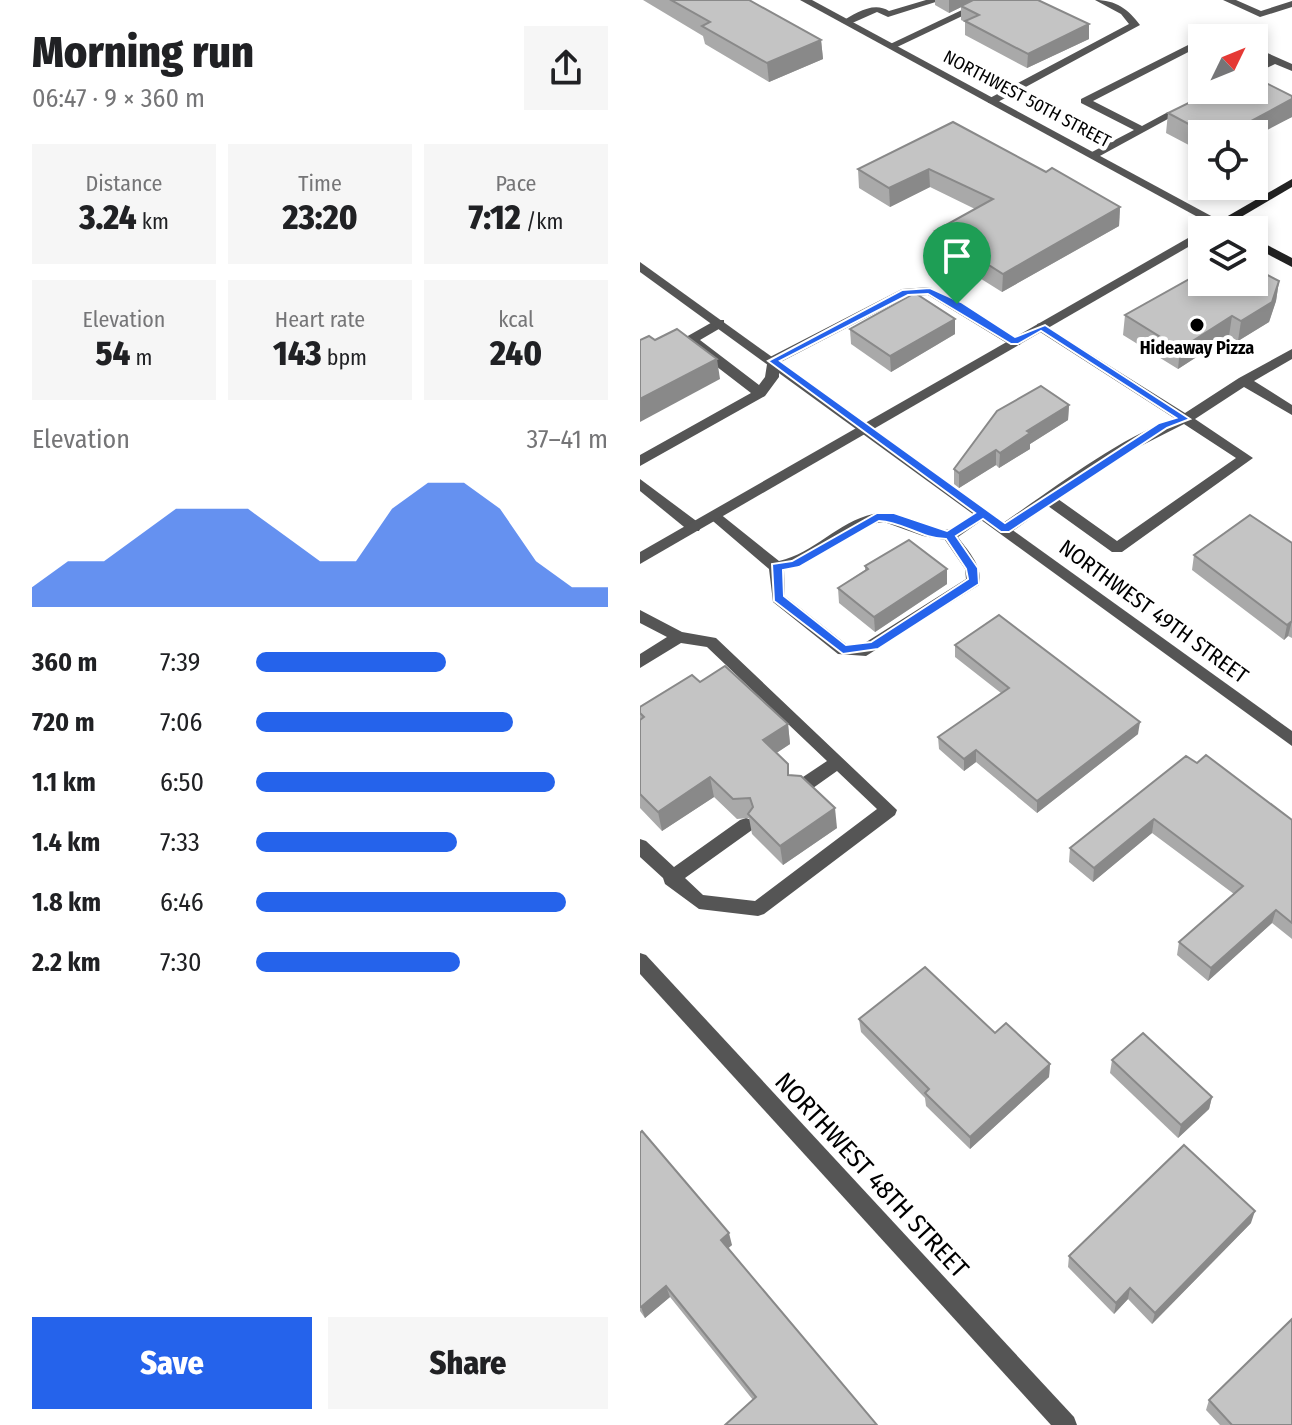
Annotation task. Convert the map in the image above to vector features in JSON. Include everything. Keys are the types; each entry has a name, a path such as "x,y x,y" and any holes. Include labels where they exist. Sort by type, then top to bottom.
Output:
{"main road":[{"path":"1239,216 1292,182"},
{"path":"1268,250 1292,263"}],"street":[{"name":"NORTHWEST 50TH STREET","path":"805,0 1094,155 1199,216"},
{"path":"846,22 878,8 888,14 937,0"},
{"path":"891,46 991,0"},
{"path":"992,101 1135,25 1125,12 1100,0"},
{"path":"1228,0 1260,14 1292,4"},
{"path":"1142,130 1085,101 1188,48"},
{"path":"1268,57 1292,68"},
{"path":"1268,64 1275,60"},
{"path":"1094,155 1172,114"},
{"path":"640,559 1188,242"},
{"name":"NORTHWEST 49TH STREET","path":"640,266 1292,740"},
{"path":"640,461 760,393 772,377 773,361 906,292 930,291 957,304 1015,342"},
{"path":"720,323 691,340 760,393"},
{"path":"1041,327 1246,458 1117,548 1049,500"},
{"path":"1005,529 1163,426 1185,419 1292,353"},
{"path":"1244,381 1292,411"},
{"path":"640,484 694,527"},
{"path":"776,567 795,564 877,517 894,517 937,535 949,535 983,513"},
{"path":"714,516 776,567 778,598 843,650 866,650 974,581 972,568 949,535"},
{"path":"640,616 679,637 711,642 889,810 758,909 699,902 671,879 640,846"},
{"path":"640,662 679,637"},
{"path":"800,788 838,762"},
{"path":"671,879 746,825"},
{"name":"NORTHWEST 48TH STREET","path":"640,961 1066,1425"}],"building":[{"path":"671,0 749,0 821,40 767,63 702,26 710,22"},
{"path":"973,0 1038,0 1089,24 1028,54 965,21 979,15 961,6"},
{"path":"1268,84 1292,96 1292,99 1253,120 1188,120 1188,124 1168,113 1188,103 1268,104"},
{"path":"953,122 1046,172 1052,168 1120,207 1003,274 935,231 993,199 929,169 889,188 858,169"},
{"path":"1268,275 1279,281 1272,302 1241,321 1232,316 1180,349 1125,315 1188,280 1188,296 1268,296"},
{"path":"915,293 955,319 890,356 850,329"},
{"path":"677,329 717,359 640,399 640,340 649,336 655,340"},
{"path":"1041,386 1069,405 1027,431 1030,433 1000,453 996,450 959,473 954,469 997,411"},
{"path":"1250,515 1292,543 1292,621 1287,625 1194,555"},
{"path":"909,540 947,569 874,617 838,588 868,569 865,566"},
{"path":"999,615 1140,722 1037,801 976,750 964,759 938,737 1009,688 955,645"},
{"path":"725,666 788,724 763,740 788,764 788,775 801,776 835,808 780,846 748,814 753,807 750,798 733,799 710,777 658,812 640,794 640,720 644,717 640,707 692,675 700,682"},
{"path":"1206,755 1292,820 1292,923 1276,910 1211,968 1179,942 1243,886 1154,819 1094,868 1070,848 1186,756 1197,763"},
{"path":"925,967 995,1033 1006,1023 1050,1064 970,1137 925,1093 929,1089 859,1019"},
{"path":"1143,1033 1212,1097 1181,1125 1112,1060"},
{"path":"642,1131 729,1233 721,1240 877,1425 725,1425 756,1397 666,1286 640,1307"},
{"path":"1184,1145 1255,1211 1155,1313 1130,1288 1116,1303 1069,1256"},
{"path":"1292,1319 1292,1425 1232,1425 1209,1400"}],"place":[{"name":"Hideaway Pizza","path":"1197,325"}],"route":[{"path":"957,304 930,291 906,292 773,361 983,513 949,535 937,535 894,517 877,517 795,564 776,567 778,598 843,650 866,650 874,646 974,581 972,568 949,535 983,513 1005,529 1163,426 1185,419 1041,327 1015,342 957,304"}]}
